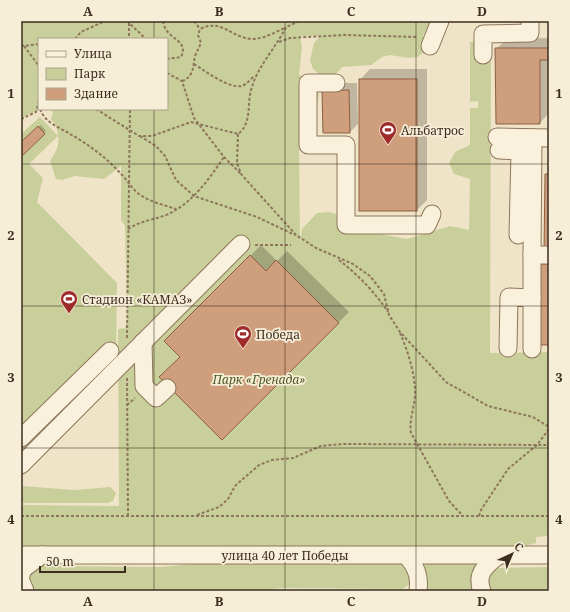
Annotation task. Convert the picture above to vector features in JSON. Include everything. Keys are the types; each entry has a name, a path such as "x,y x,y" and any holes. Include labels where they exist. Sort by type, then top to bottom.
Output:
{"street":[{"path":"424,41 440,21"},
{"path":"483,55 483,34 530,34 530,21"},
{"path":"336,83 308,83 308,145 346,145 346,225 427,225 432,214"},
{"path":"541,138 520,151 498,144 541,138"},
{"path":"532,349 532,298 541,255 541,138"},
{"path":"518,235 520,151"},
{"path":"21,466 242,244"},
{"path":"508,348 509,297 532,298"},
{"path":"143,342 144,386 156,398 167,388"},
{"path":"21,438 110,351"},
{"name":"улица 40 лет Победы","path":"21,555 549,555"},
{"path":"21,575 23,569 42,555"},
{"path":"407,556 418,573 418,591"},
{"path":"482,591 479,585 481,573 498,556"},
{"path":"21,581 25,591"}],"path":[{"path":"76,38 81,32 105,21"},
{"path":"163,21 164,28 168,34 182,43 184,49 181,57 171,60 168,59"},
{"path":"194,21 200,29"},
{"path":"182,81 194,70 194,64 201,43 198,35 200,29 209,25 217,25 243,38 253,39 261,38 300,21"},
{"path":"128,22 129,38"},
{"path":"128,22 145,38"},
{"path":"194,64 220,80 235,86 246,84 255,75 278,42 286,27"},
{"path":"278,42 290,38 344,35 424,41"},
{"path":"22,45 38,44"},
{"path":"22,45 38,65"},
{"path":"168,74 182,81 194,118 224,157 296,235"},
{"path":"241,174 237,162 238,134 243,130 248,118 250,92 255,75"},
{"path":"21,120 36,112 38,107"},
{"path":"41,110 46,118 56,127 84,143 106,160 121,173 128,185 150,200 176,209"},
{"path":"98,110 156,146 165,156 176,180 194,196 257,217 296,235 316,248 353,264 370,276 384,294 389,316"},
{"path":"128,516 127,359 130,110"},
{"path":"139,136 152,136 172,130 182,124 198,122 238,134"},
{"path":"128,229 140,222 166,215 194,196 208,180 224,157"},
{"path":"337,258 379,298 400,332 446,382 488,406 533,418 549,428 537,445 508,469 481,510 479,516"},
{"path":"400,332 408,352 415,395 409,422 411,433 449,501 463,516"},
{"path":"196,516 219,507 228,499 236,486 246,475 259,465 272,460 293,458 321,446 343,444 549,445"},
{"path":"21,516 549,516"}],"green space":[{"name":"Парк «Гренада»","path":"21,21 431,21 423,36 426,41 423,53 417,57 408,58 390,55 382,57 371,65 342,67 335,75 321,76 313,69 310,60 314,43 320,36 300,36 302,47 299,75 312,82 319,95 317,105 307,115 299,145 300,241 302,229 317,213 330,212 343,217 353,229 407,239 450,226 469,230 470,179 454,174 449,163 455,152 470,145 470,108 478,108 478,101 470,102 470,42 491,42 490,353 549,352 549,534 547,536 536,537 536,543 517,548 21,549 21,505 119,506 118,329 125,328 127,321 125,226 121,220 121,166 104,179 75,176 62,180 56,179 50,161 57,149 58,143 56,125 51,119 53,112 52,110 168,110 168,38 38,38 38,110 21,118"},
{"name":"Стадион «КАМАЗ»","path":"40,117 58,136 29,164 43,178 37,202 117,283 116,360 21,456 21,134"},
{"path":"21,486 75,490 110,487 116,493 113,501 108,503 21,503"},
{"path":"226,561 399,561 408,571 410,584 403,589 281,588 258,591 32,591 29,583 31,574 39,566 160,567"},
{"path":"421,562 478,563 475,591 422,590"},
{"path":"549,567 549,591 491,591 488,589 488,573 498,568"}],"building":[{"path":"495,48 549,48 549,60 540,60 540,124 496,124"},
{"name":"Альбатрос","path":"359,79 417,79 417,211 359,211"},
{"path":"349,90 350,133 323,133 322,91"},
{"path":"38,126 45,134 21,157 21,142"},
{"path":"545,174 549,174 549,252 544,252"},
{"name":"Победа","path":"250,255 266,271 276,260 339,323 222,440 159,377 180,357 164,341"},
{"path":"537,264 549,264 549,345 536,345"}],"place":[{"name":"Альбатрос","path":"388,145"},
{"name":"Стадион «КАМАЗ»","path":"69,314"},
{"name":"Победа","path":"243,349"}]}
